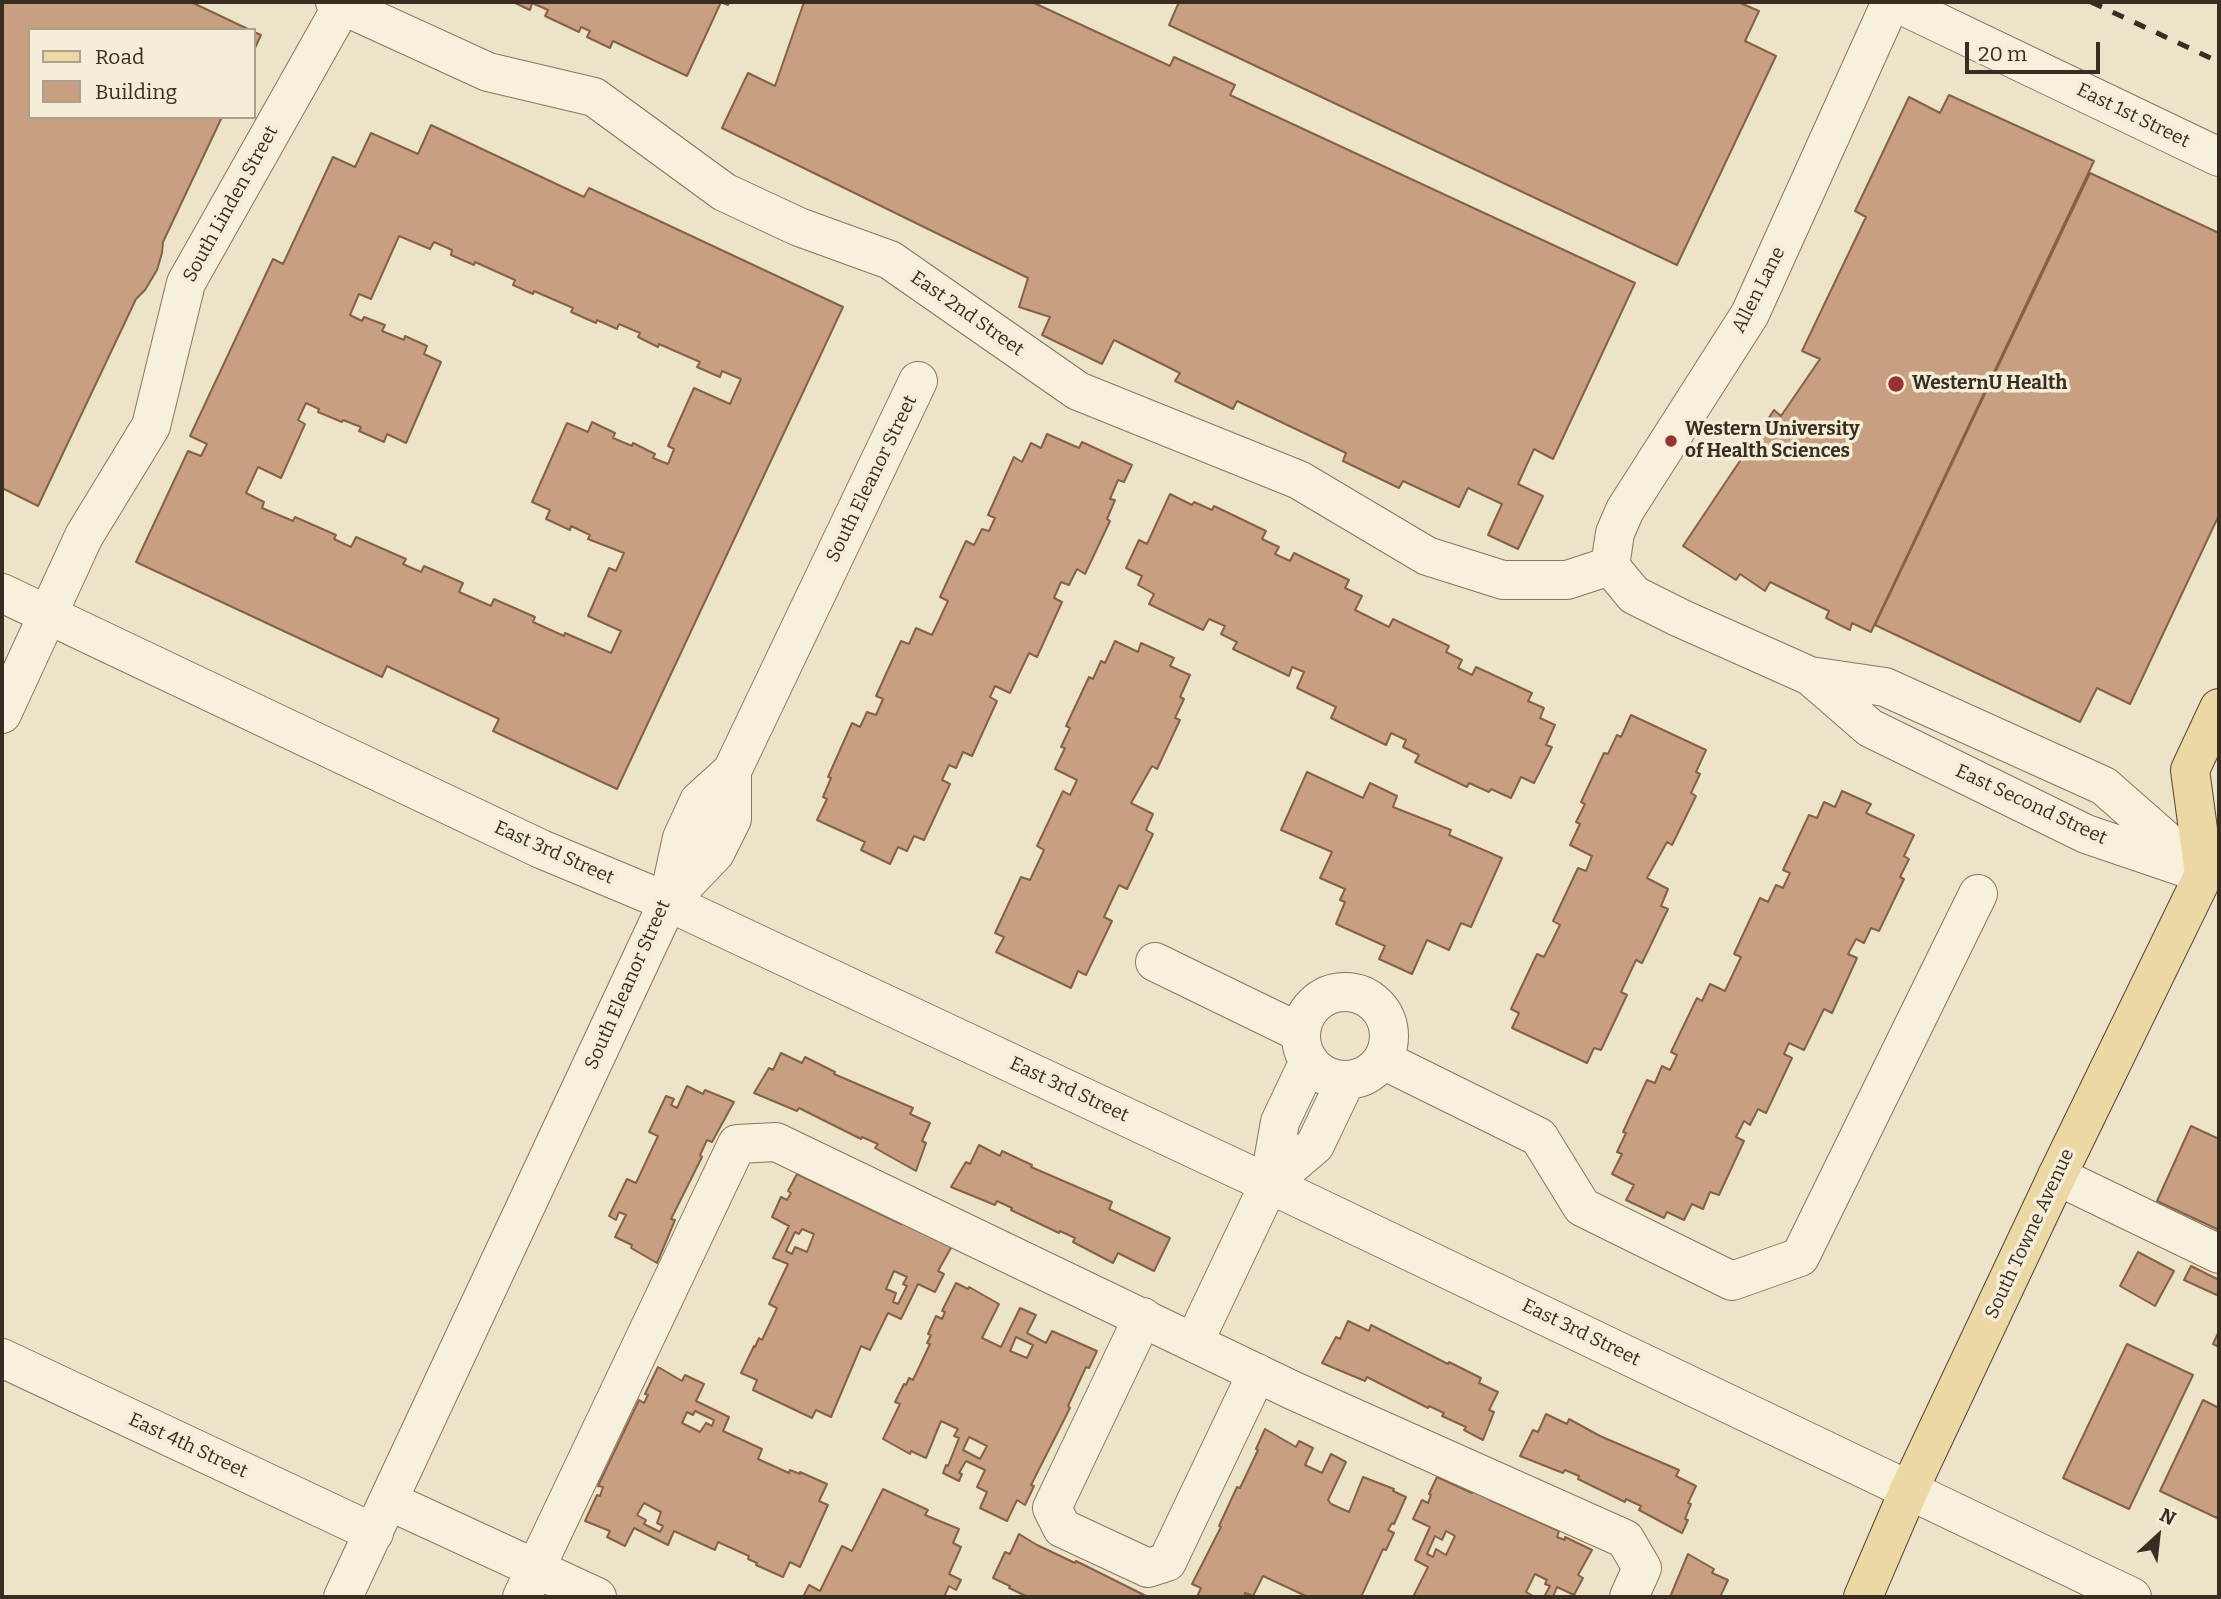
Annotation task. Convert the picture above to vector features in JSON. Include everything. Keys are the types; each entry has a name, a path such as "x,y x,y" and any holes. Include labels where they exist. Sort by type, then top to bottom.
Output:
{"main road":[{"path":"2214,872 2190,770 2219,708"},
{"name":"South Towne Avenue","path":"1863,1597 1909,1490 2057,1176 2214,872"}],"street":[{"name":"East 1st Street","path":"1893,2 2219,157"},
{"name":"Allen Lane","path":"1611,566 1615,533 1625,510 1750,314 1893,2"},
{"name":"East 2nd Street","path":"339,4 488,72 594,97 724,192 799,227 890,260 1078,391 1299,480 1427,556 1503,580 1567,580 1611,566"},
{"name":"South Linden Street","path":"2,714 84,536 151,426 186,283 339,4"},
{"name":"South Eleanor Street","path":"343,1597 668,902 715,853 732,819 732,771 918,381"},
{"name":"East Second Street","path":"1611,566 1634,595 1680,618 1810,676 1885,687 2104,786 2214,872"},
{"name":"East 3rd Street","path":"2,593 541,849 668,902 1269,1184 2132,1597"},
{"name":"East Second Street","path":"1810,676 1870,728 2086,834 2214,872"},
{"path":"1383,1060 1539,1137 1582,1207 1732,1281 1800,1257 1978,894"},
{"path":"1155,962 1305,1047 1319,1071 1332,1078 1346,1080 1373,1070 1383,1060 1389,1040 1386,1018 1379,1006 1367,996 1353,992 1324,996 1312,1006 1304,1018 1305,1047 1280,1122 1269,1184 1194,1342"},
{"path":"1269,1184 1315,1145 1346,1080"},
{"path":"528,1583 737,1144 776,1142 1257,1373 1625,1539 1642,1568 1629,1597"},
{"path":"2057,1176 2219,1254"},
{"path":"1143,1317 1052,1508 1062,1528 1148,1568 1167,1562 1257,1373"},
{"name":"East 4th Street","path":"2,1359 382,1517 528,1583 597,1597"}],"building":[{"path":"2,2 191,2 246,28 28,28 28,119 221,119 163,242 157,270 136,299 38,506 2,488"},
{"path":"513,2 721,2 687,76 613,41 610,48 587,37 590,31 581,27 579,32 545,16 548,10 532,3 530,10"},
{"path":"804,2 1032,2 1170,66 1174,57 1235,85 1230,95 1635,283 1553,459 1534,449 1518,484 1543,496 1518,549 1488,535 1502,504 1468,488 1459,507 1403,481 1399,488 1343,461 1346,453 1237,401 1233,409 1175,381 1180,373 1114,340 1102,364 1042,335 1050,317 1019,307 1028,278 722,128 748,73 775,86"},
{"path":"1179,2 1738,2 1759,11 1745,41 1776,56 1677,265 1169,25"},
{"path":"256,33 261,35 256,46"},
{"name":"WesternU Health","path":"1949,95 2094,161 1871,632 1852,623 1850,630 1826,618 1829,611 1770,582 1765,591 1740,574 1736,580 1683,546 1774,410 1781,416 1820,359 1802,351 1866,217 1855,211 1909,97 1940,113"},
{"path":"431,125 584,197 589,188 843,307 617,789 493,731 499,719 387,666 382,677 136,562 188,451 201,456 207,444 190,436 273,259 283,264 333,157 355,167 371,133 418,154","holes":["399,236 430,249 434,242 452,250 451,255 474,265 475,262 515,280 513,285 573,308 571,312 617,329 619,324 640,333 638,337 658,347 659,344 700,362 697,367 720,377 722,371 741,379 730,404 694,388 668,446 674,449 668,464 653,458 655,454 633,443 632,446 613,438 615,433 592,422 588,432 567,423 532,502 550,510 546,519 570,530 571,526 590,535 588,539 624,553 616,571 609,568 588,616 621,631 611,653 533,622 535,617 494,599 491,606 459,592 463,583 424,566 421,572 403,564 406,559 356,537 351,547 334,539 336,535 295,517 293,521 262,508 264,502 246,493 258,467 281,478 305,424 298,420 306,403 319,409 318,412 361,427 359,431 384,442 387,434 406,443 441,362 424,354 427,346 405,336 404,340 382,331 385,325 364,317 362,321 350,315 359,294 371,299"]},
{"path":"2090,173 2219,233 2219,515 2130,704 2097,688 2080,722 1875,625"},
{"path":"1047,434 1079,448 1082,442 1132,465 1124,482 1118,480 1110,499 1115,500 1107,519 1110,521 1085,574 1077,569 1069,585 1061,582 1054,598 1062,602 1037,657 1029,653 1010,693 995,686 990,697 997,701 972,756 963,752 956,768 949,765 942,780 950,784 924,840 914,836 907,851 898,847 890,864 861,850 865,842 817,820 827,799 823,797 831,778 828,777 852,723 860,727 867,712 876,715 883,699 876,696 901,641 909,644 916,628 932,635 948,601 940,597 966,541 974,545 982,529 989,531 995,518 988,515 1014,457 1022,462 1031,443 1041,448"},
{"path":"1170,494 1192,505 1194,502 1212,510 1214,506 1266,531 1262,539 1279,547 1275,554 1290,561 1294,553 1349,580 1345,588 1362,596 1355,610 1389,627 1393,619 1449,646 1446,652 1462,660 1458,668 1472,675 1476,667 1532,693 1528,701 1544,708 1540,718 1555,725 1546,745 1552,747 1534,783 1521,777 1511,798 1469,783 1467,787 1415,762 1419,755 1403,747 1406,740 1391,733 1386,745 1331,718 1336,707 1297,688 1304,672 1292,667 1289,676 1233,649 1237,642 1221,634 1225,626 1209,619 1203,630 1149,604 1154,594 1138,585 1142,576 1126,568 1139,540 1147,544"},
{"path":"1115,641 1138,652 1141,643 1174,658 1170,666 1190,675 1180,697 1184,699 1175,718 1180,720 1157,769 1152,766 1131,803 1153,814 1146,830 1153,834 1127,889 1119,885 1104,917 1112,921 1086,975 1078,971 1071,988 996,952 1004,937 995,933 1021,877 1030,880 1044,850 1037,846 1063,791 1070,795 1077,780 1055,769 1065,748 1061,747 1070,728 1066,726 1089,677 1093,679 1101,661 1105,663"},
{"path":"1631,715 1706,750 1696,772 1700,774 1691,793 1696,796 1672,845 1667,842 1647,878 1668,889 1661,906 1668,909 1642,963 1636,960 1621,992 1627,995 1601,1050 1594,1048 1587,1063 1512,1028 1519,1013 1511,1009 1537,954 1544,957 1560,925 1553,921 1578,868 1586,871 1592,856 1570,845 1580,824 1576,822 1585,804 1581,802 1604,753 1608,754 1617,735 1621,737"},
{"path":"1307,772 1363,798 1370,783 1397,796 1393,807 1451,830 1449,835 1502,858 1471,927 1461,923 1449,950 1427,940 1412,974 1379,959 1385,946 1336,924 1345,902 1340,900 1345,889 1320,878 1332,852 1281,830"},
{"path":"1842,791 1871,804 1866,813 1914,835 1904,856 1909,859 1900,877 1904,879 1879,931 1871,928 1864,943 1856,939 1848,954 1857,958 1832,1013 1824,1009 1804,1050 1789,1043 1784,1054 1792,1058 1766,1113 1758,1109 1750,1125 1744,1121 1736,1137 1744,1141 1719,1195 1710,1192 1703,1209 1692,1204 1684,1220 1667,1212 1664,1218 1626,1200 1634,1185 1612,1174 1622,1154 1617,1152 1626,1133 1623,1132 1647,1080 1655,1083 1662,1066 1670,1070 1677,1055 1671,1052 1697,998 1702,1001 1710,984 1725,991 1741,957 1734,954 1760,898 1768,902 1776,885 1783,888 1790,873 1783,870 1809,815 1817,818 1824,802 1835,807"},
{"path":"781,1053 802,1063 805,1057 835,1072 834,1074 913,1108 910,1114 930,1123 922,1141 926,1143 916,1171 875,1148 878,1144 862,1137 861,1139 799,1108 797,1111 754,1093 769,1068 773,1070"},
{"path":"687,1086 703,1094 705,1090 734,1102 712,1142 707,1140 700,1155 702,1157 671,1219 675,1220 657,1263 631,1248 632,1245 615,1237 626,1215 619,1212 616,1220 609,1216 627,1179 636,1183 658,1136 649,1132 666,1096 674,1099 671,1105 677,1108"},
{"path":"2191,1126 2219,1139 2219,1230 2157,1201"},
{"path":"979,1145 1000,1156 1002,1151 1032,1165 1031,1167 1112,1202 1109,1209 1170,1238 1154,1271 1118,1253 1113,1263 1073,1242 1075,1238 1060,1231 1059,1233 1011,1210 1012,1208 997,1201 995,1205 951,1187 966,1162 970,1164"},
{"path":"797,1174 952,1246 938,1271 944,1274 935,1292 918,1284 901,1319 888,1313 870,1350 861,1346 831,1417 816,1410 812,1418 753,1390 757,1380 741,1373 759,1338 762,1340 777,1308 769,1304 788,1264 773,1258 789,1226 772,1217 781,1197 787,1200 791,1193 788,1191","holes":["802,1229 814,1234 807,1252 795,1247 792,1254 786,1251 795,1232 799,1234","894,1271 907,1277 903,1284 907,1286 898,1304 893,1302 896,1293 886,1289"]},
{"path":"2138,1252 2174,1271 2155,1306 2120,1286"},
{"path":"2191,1266 2219,1280 2219,1296 2184,1280"},
{"path":"956,1283 968,1289 969,1287 999,1304 982,1338 1001,1347 1020,1308 1036,1315 1027,1333 1046,1343 1052,1331 1097,1351 1089,1368 1086,1367 1068,1406 1070,1408 1031,1485 1034,1486 1025,1505 1017,1500 1007,1521 980,1508 987,1492 977,1487 985,1470 966,1461 959,1473 962,1474 959,1481 943,1473 959,1438 954,1436 958,1429 941,1421 926,1458 911,1451 910,1454 883,1439 900,1404 895,1402 904,1384 906,1385 909,1378 913,1380 930,1344 927,1343 931,1335 928,1334 936,1316 942,1319 945,1312 942,1311","holes":["1016,1337 1033,1345 1027,1358 1010,1351","969,1437 987,1446 980,1459 963,1450"]},
{"path":"1348,1321 1369,1331 1371,1325 1481,1378 1479,1383 1498,1392 1489,1410 1494,1412 1483,1440 1464,1430 1466,1427 1442,1416 1444,1413 1429,1406 1428,1408 1367,1377 1365,1381 1322,1363 1336,1337 1340,1339"},
{"path":"2219,1331 2219,1347 2213,1344"},
{"path":"2127,1344 2193,1375 2129,1509 2063,1478"},
{"path":"658,1367 682,1381 685,1375 704,1384 696,1401 729,1417 723,1431 762,1449 758,1459 789,1473 790,1470 800,1472 827,1484 819,1501 828,1505 800,1567 790,1562 783,1577 756,1565 757,1563 748,1559 749,1556 718,1542 715,1550 674,1531 668,1545 634,1528 625,1546 607,1537 610,1531 585,1521 597,1495 600,1496 603,1487 598,1486 639,1400 644,1403 648,1395 645,1394","holes":["695,1411 714,1420 712,1426 706,1423 700,1432 682,1423 687,1412 693,1415","644,1503 661,1512 657,1523 663,1526 660,1532 644,1524 646,1520 637,1515"]},
{"path":"2203,1400 2219,1408 2217,1518 2160,1491"},
{"path":"1546,1414 1567,1424 1569,1419 1600,1436 1679,1470 1676,1476 1696,1486 1688,1503 1691,1504 1685,1519 1688,1520 1682,1533 1639,1510 1641,1506 1626,1499 1625,1502 1578,1479 1579,1476 1565,1470 1563,1473 1520,1456 1533,1430 1538,1432"},
{"path":"1265,1429 1296,1447 1299,1441 1313,1448 1305,1465 1322,1473 1331,1454 1346,1462 1328,1500 1331,1504 1349,1512 1363,1477 1394,1489 1393,1491 1406,1497 1394,1524 1392,1523 1388,1530 1394,1533 1386,1550 1383,1549 1361,1597 1308,1597 1263,1576 1253,1596 1245,1593 1244,1597 1197,1597 1201,1588 1192,1584 1221,1527 1219,1526 1237,1487 1240,1488 1258,1450 1256,1449"},
{"path":"1437,1477 1472,1493 1473,1490 1559,1531 1557,1537 1565,1540 1565,1537 1592,1550 1578,1575 1583,1578 1574,1595 1557,1587 1553,1597 1544,1597 1550,1586 1545,1584 1547,1580 1535,1574 1526,1592 1535,1597 1413,1597 1428,1567 1415,1560 1430,1527 1413,1519 1422,1500 1428,1503","holes":["1446,1531 1455,1536 1446,1555 1436,1549 1433,1557 1427,1554 1435,1536 1442,1540"]},
{"path":"883,1489 928,1510 925,1515 959,1529 953,1543 961,1547 949,1574 961,1580 956,1590 949,1586 944,1597 803,1597 809,1585 820,1591 842,1546 852,1551"},
{"path":"1019,1534 1148,1597 1028,1597 1009,1588 1010,1586 993,1578 1005,1552 1010,1554"},
{"path":"1688,1554 1714,1569 1712,1573 1728,1580 1720,1597 1670,1597"}],"railway":[{"path":"2091,2 2219,62"}],"place":[{"name":"WesternU Health","path":"1896,384"},
{"name":"Western University of Health Sciences","path":"1671,441"}]}
